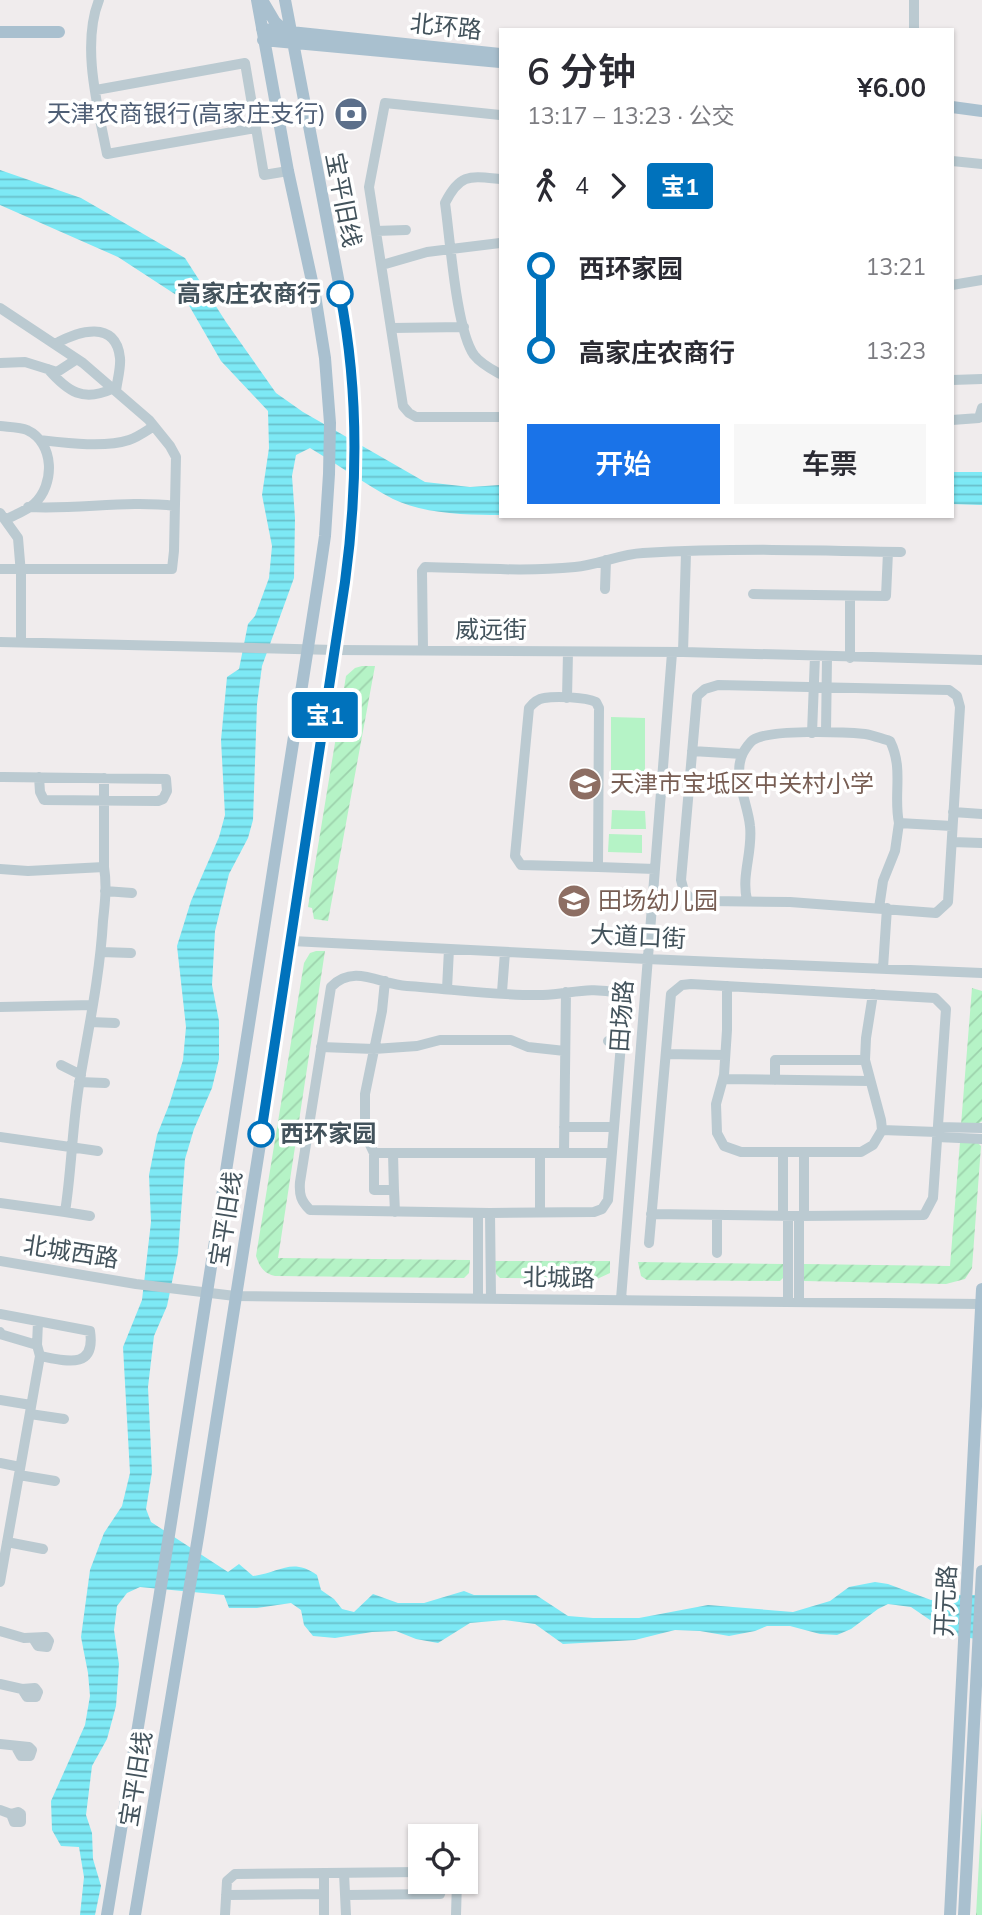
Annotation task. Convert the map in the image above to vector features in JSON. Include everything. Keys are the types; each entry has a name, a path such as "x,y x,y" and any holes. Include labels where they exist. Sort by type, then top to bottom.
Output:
{"main road":[{"name":"宝平旧线","path":"107,1915 208,1294 325,536 330,423 320,325 288,171 263,34 260,0"},
{"path":"260,0 275,22 289,34"},
{"name":"宝平旧线","path":"135,1915 199,1531 292,940 335,650 355,490 356,437 345,315 289,34 286,0"},
{"path":"286,0 303,24 336,41"},
{"path":"0,32 58,32"},
{"path":"263,34 289,34 336,41"},
{"name":"北环路","path":"336,41 499,54"},
{"name":"北环路","path":"336,41 499,62"},
{"path":"954,99 982,102"},
{"path":"954,107 982,111"},
{"name":"开元路","path":"964,1915 972,1648 967,1588 982,1289"},
{"name":"开元路","path":"950,1915 972,1648 982,1571"}],"street":[{"path":"99,0 92,17 91,41 107,154 256,128"},
{"path":"914,0 914,28"},
{"path":"96,90 245,62 264,175 288,171"},
{"path":"499,115 385,103 369,187 404,406 416,417 499,417"},
{"path":"954,161 982,164"},
{"path":"499,179 465,177 454,187 445,203 464,327 474,354 485,366 499,373"},
{"path":"376,230 406,230"},
{"path":"382,265 427,252 499,243"},
{"path":"954,285 982,280"},
{"path":"0,309 77,359 114,390 154,426 176,457 172,569 0,569"},
{"path":"392,328 464,327"},
{"path":"55,344 81,331 96,331 108,335 117,346 121,360 114,390"},
{"path":"0,363 25,362 57,372 77,359"},
{"path":"48,369 66,389 79,394 114,390"},
{"path":"954,380 982,379"},
{"path":"954,420 979,418 982,408"},
{"path":"0,426 26,429 40,440 47,452 50,470 45,491 28,508"},
{"path":"40,440 118,443 132,439 154,426"},
{"path":"21,642 21,569 18,538 3,516 28,508 54,509 93,504 175,506"},
{"path":"423,650 422,571 425,567 551,569 579,567 642,553 778,550 901,552"},
{"path":"753,594 886,596 887,552"},
{"name":"田场路","path":"621,1299 647,959 686,553"},
{"path":"605,589 606,560"},
{"path":"850,596 850,658"},
{"name":"威远街","path":"0,642 335,650 678,652 982,660"},
{"path":"567,698 568,652"},
{"path":"812,733 815,656"},
{"path":"826,733 827,657"},
{"path":"718,685 814,687 949,690 957,696 960,706 948,902 936,913 747,900 709,901 690,898 684,891 681,880 697,696 705,689 718,685"},
{"path":"598,867 599,708 596,702 589,699 544,698 535,701 529,708 515,856 521,864 598,867 655,869"},
{"path":"747,900 743,881 750,828 740,780 742,754 752,740 766,735 826,733 867,734 890,741 899,770 896,808 899,823 895,851 883,881 883,968"},
{"path":"692,751 742,754"},
{"path":"0,777 39,777 166,779 167,784 163,799 158,802 44,800 40,792 39,777"},
{"path":"65,1212 80,1079 101,952 105,891 104,778"},
{"path":"953,812 982,814"},
{"path":"899,823 952,826"},
{"path":"952,842 982,843"},
{"path":"0,869 28,871 104,867"},
{"path":"105,891 132,893"},
{"name":"大道口街","path":"292,940 647,959 982,972"},
{"path":"447,989 449,949"},
{"path":"101,952 131,953"},
{"path":"502,992 505,952"},
{"path":"357,975 399,986 447,989 542,995 580,989 618,993 624,1008 608,1200 602,1209 594,1212 395,1212 310,1210 303,1203 299,1193 331,987 336,981 357,975"},
{"path":"385,981 365,1094 365,1134 374,1153 374,1190 394,1192"},
{"path":"649,1243 651,1214 671,994 676,989 691,984 935,998 946,1009 933,1198 924,1215 651,1214"},
{"path":"727,986 723,1079 716,1104 717,1133 724,1146 741,1152 861,1152 873,1144 882,1130 865,1060 873,994"},
{"path":"564,1153 566,992"},
{"path":"0,1007 93,1005"},
{"path":"90,1022 115,1023"},
{"path":"321,1047 374,1049 416,1046 440,1040 511,1040 528,1047 565,1051"},
{"path":"608,1041 621,1042"},
{"path":"666,1054 725,1055"},
{"path":"775,1080 775,1060 865,1060"},
{"path":"61,1065 80,1079 105,1083"},
{"path":"723,1079 870,1081"},
{"path":"564,1126 614,1127 635,1122"},
{"path":"614,1127 634,1134"},
{"path":"937,1132 982,1128"},
{"path":"882,1130 937,1132 982,1139"},
{"path":"308,1133 365,1134"},
{"path":"0,1137 98,1151"},
{"path":"374,1153 611,1153"},
{"path":"393,1153 395,1212"},
{"path":"540,1153 540,1212"},
{"path":"783,1153 794,1216 799,1301"},
{"path":"788,1301 794,1216 804,1153"},
{"path":"0,1203 90,1216"},
{"path":"478,1213 478,1298"},
{"path":"490,1213 491,1298"},
{"path":"717,1215 717,1253"},
{"name":"北城西路","path":"0,1261 136,1284"},
{"name":"北城路","path":"136,1284 235,1296 981,1304"},
{"path":"0,1314 90,1331 89,1354 82,1360 40,1356"},
{"path":"0,1582 5,1537 20,1471 40,1356 37,1345 38,1322"},
{"path":"0,1332 37,1345"},
{"path":"0,1400 64,1419"},
{"path":"0,1463 55,1481"},
{"path":"5,1537 43,1549"},
{"path":"0,1631 33,1638"},
{"path":"0,1684 22,1689"},
{"path":"0,1744 16,1747"},
{"path":"0,1810 11,1814"},
{"path":"225,1915 227,1881 235,1874 408,1872"},
{"path":"324,1873 324,1915"},
{"path":"344,1873 346,1915"},
{"path":"226,1895 324,1894"},
{"path":"346,1895 440,1894"},
{"path":"456,1915 457,1894"}],"green space":[{"path":"362,666 375,666 328,921 314,919 312,908 308,907 346,676"},
{"path":"611,717 645,718 645,775 611,774"},
{"path":"612,810 645,811 646,829 611,829"},
{"path":"609,834 642,835 642,853 608,852"},
{"path":"325,951 278,1258 470,1260 469,1273 464,1278 275,1276 265,1271 259,1263 256,1256 304,963 310,953"},
{"path":"972,988 982,991 982,1121 978,1124 961,1125"},
{"path":"960,1142 978,1143 981,1146 972,1268 965,1279 946,1284 804,1281 804,1264 950,1266"},
{"path":"495,1261 610,1261 610,1273 597,1279 500,1278 496,1274"},
{"path":"638,1262 784,1264 783,1278 780,1281 647,1280 641,1276"},
{"path":"982,1807 982,1915 976,1915"}],"water":[{"path":"0,170 81,198 185,258 276,393 303,412 425,482 470,487 499,485 499,515 432,511 393,499 310,448 296,455 292,476 295,518 294,578 262,666 257,704 253,820 248,838 229,874 215,931 212,985 219,1021 219,1059 212,1088 194,1129 185,1159 178,1253 167,1306 154,1336 148,1387 152,1472 146,1509 151,1522 228,1572 239,1564 253,1576 292,1567 308,1570 317,1575 321,1590 342,1609 354,1612 373,1594 398,1603 424,1603 464,1591 474,1595 536,1595 568,1616 593,1618 639,1618 708,1605 793,1612 830,1601 849,1587 875,1582 931,1600 954,1595 982,1595 982,1640 952,1635 911,1607 888,1604 851,1629 837,1635 820,1634 790,1626 767,1626 729,1636 675,1630 635,1640 563,1644 535,1624 504,1620 470,1623 438,1643 416,1639 396,1631 335,1638 313,1636 304,1625 301,1610 291,1603 257,1608 229,1608 224,1595 140,1587 127,1593 117,1606 114,1630 119,1664 116,1706 107,1739 92,1766 86,1815 92,1833 93,1859 101,1886 95,1915 80,1915 84,1877 79,1847 61,1846 52,1830 51,1801 85,1725 90,1696 81,1637 90,1570 104,1533 122,1506 130,1473 123,1347 142,1300 151,1222 149,1175 157,1135 183,1060 186,1027 177,946 191,901 219,837 225,815 221,740 227,677 239,669 248,624 255,616 269,578 272,546 262,495 269,448 268,411 221,361 187,302 118,257 0,205"},
{"path":"954,472 982,472 982,505 954,504"}],"bus line":[{"name":"宝1","path":"261,1134 351,536 355,490 355,408 345,315 340,294"}],"place":[{"name":"天津农商银行(高家庄支行)","path":"351,114"},
{"name":"高家庄农商行","path":"340,294"},
{"name":"天津市宝坻区中关村小学","path":"585,784"},
{"name":"田场幼儿园","path":"574,901"},
{"name":"西环家园","path":"261,1134"}]}
